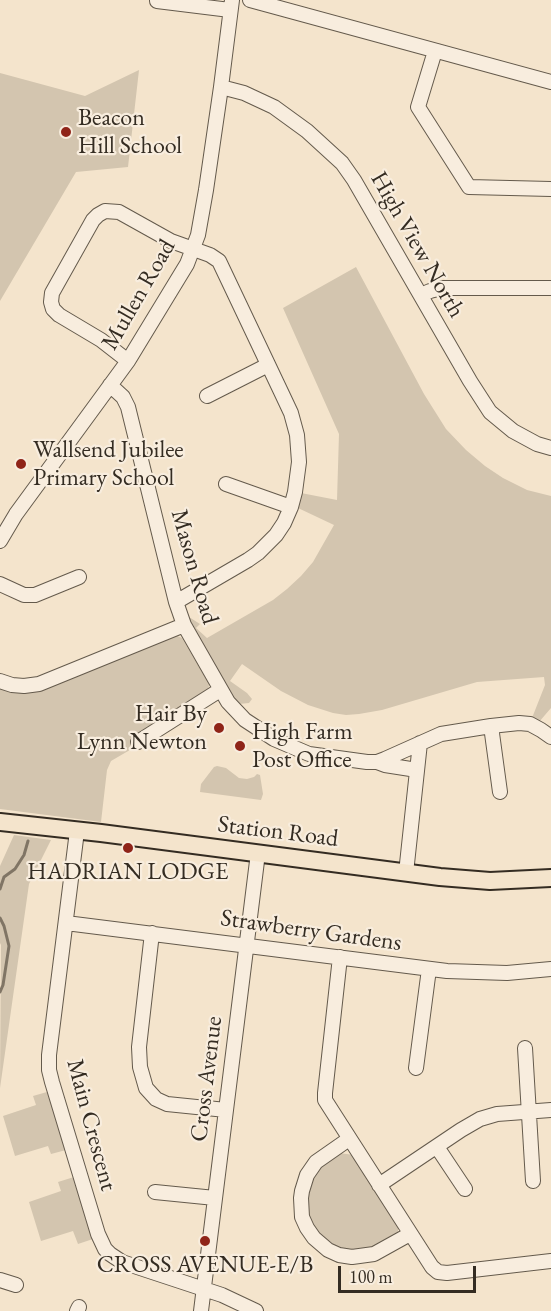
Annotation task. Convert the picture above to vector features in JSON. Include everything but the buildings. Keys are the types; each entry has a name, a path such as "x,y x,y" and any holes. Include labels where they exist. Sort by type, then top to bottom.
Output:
{"main road":[{"name":"Station Road","path":"0,822 406,873 490,881 551,878"}],"street":[{"path":"249,0 551,82"},
{"path":"157,1 231,5"},
{"name":"Mullen Road","path":"0,542 16,514 128,361 184,271 194,250 206,190 231,5"},
{"path":"435,51 418,107 470,187 551,189"},
{"name":"High View North","path":"221,87 244,93 274,107 307,131 342,163 490,412 513,431 537,444 551,448"},
{"path":"128,361 101,340 55,313 51,305 52,292 93,220 103,212 116,211 171,242 215,258 222,266 291,413 297,435 298,476 291,507 276,535 248,561 176,602"},
{"path":"421,295 442,288 551,288"},
{"path":"207,396 268,365"},
{"name":"Mason Road","path":"110,385 123,397 128,407 176,602 184,625 233,709 274,739 309,754 377,762 417,770"},
{"path":"226,484 291,507"},
{"path":"0,584 24,595 35,595 79,577"},
{"path":"0,681 17,686 39,684 184,625"},
{"path":"138,741 220,690"},
{"path":"377,762 441,734 490,726 530,724 551,737"},
{"path":"490,726 500,792"},
{"path":"406,873 420,743"},
{"name":"Main Crescent","path":"76,831 49,1070 51,1083 98,1234 105,1249 128,1264 229,1298 256,1311"},
{"name":"Cross Avenue","path":"201,1311 258,853"},
{"name":"Strawberry Gardens","path":"66,923 429,969 489,973 551,969"},
{"path":"152,933 139,1047 140,1067 146,1088 156,1100 167,1104 226,1110"},
{"path":"340,957 326,1103 432,1267 442,1272 551,1261"},
{"path":"416,1068 429,969"},
{"path":"525,1048 533,1181"},
{"path":"379,1185 480,1119 497,1114 551,1110"},
{"path":"349,1139 316,1162 304,1182 301,1211 310,1234 333,1253 359,1258 381,1251 410,1234"},
{"path":"436,1147 465,1189"},
{"path":"155,1192 215,1198"},
{"path":"0,1280 16,1285"}],"shaded area":[{"path":"139,70 128,167 76,172 0,301 0,73 85,96"},
{"path":"356,267 424,394 446,429 466,450 503,478 527,490 551,496 551,708 539,722 532,718 545,685 544,677 477,682 382,710 346,715 308,705 281,691 242,664 230,681 252,699 249,703 239,704 232,696 192,625 189,617 200,624 196,628 207,638 273,600 301,576 313,562 334,525 298,508 301,493 337,500 339,434 283,308"},
{"path":"175,635 182,638 209,684 208,693 131,740 135,747 111,761 107,770 101,822 0,809 0,686 16,691"},
{"path":"217,766 226,768 239,778 247,779 257,774 260,775 263,794 261,800 200,792 201,784"},
{"path":"14,835 51,840 29,884 0,1088 0,866"},
{"path":"47,1092 66,1150 51,1154 48,1146 15,1156 3,1116 36,1105 33,1096"},
{"path":"339,1153 354,1155 398,1224 398,1232 393,1238 364,1253 335,1248 310,1225 306,1197 310,1181 320,1165"},
{"path":"74,1177 93,1239 78,1244 73,1231 41,1241 29,1202 61,1191 58,1182"}],"waterway":[{"path":"0,889 4,877 15,869 24,855 28,841"},
{"path":"0,918 9,946 0,992"}],"place":[{"name":"Beacon Hill School","path":"66,132"},
{"name":"Wallsend Jubilee Primary School","path":"21,464"},
{"name":"Hair By Lynn Newton","path":"219,728"},
{"name":"High Farm Post Office","path":"240,746"},
{"name":"HADRIAN LODGE","path":"128,848"},
{"name":"CROSS AVENUE-E/B","path":"205,1241"}]}
